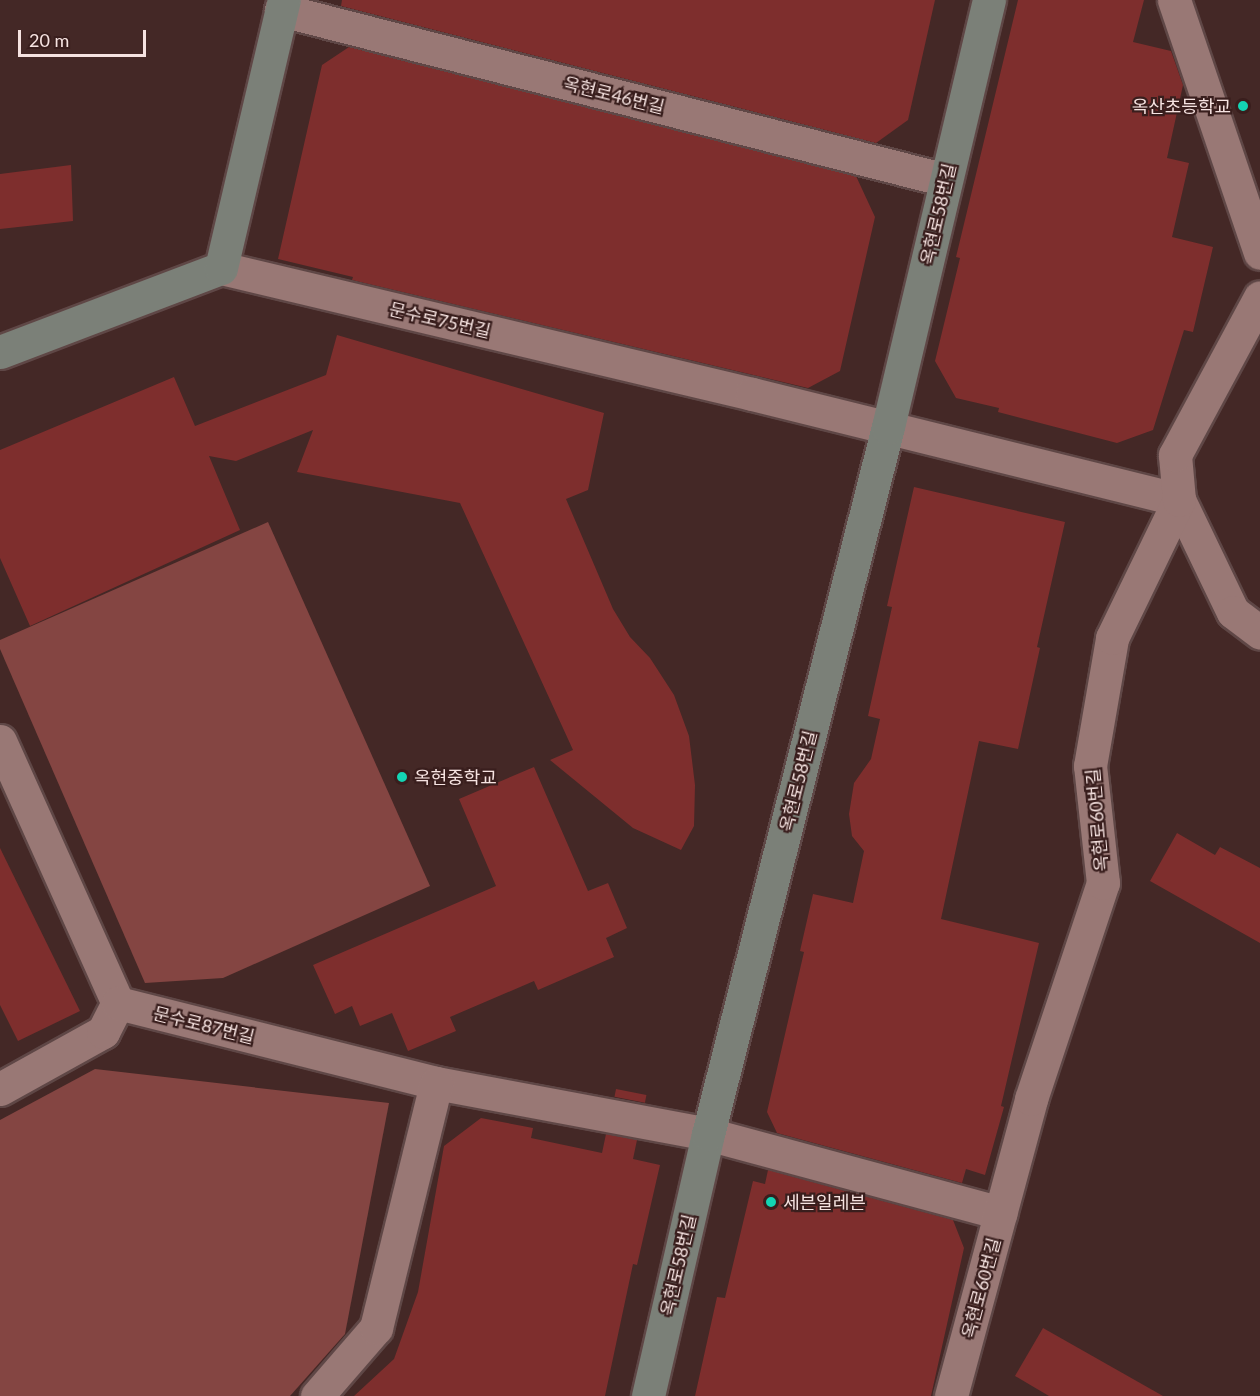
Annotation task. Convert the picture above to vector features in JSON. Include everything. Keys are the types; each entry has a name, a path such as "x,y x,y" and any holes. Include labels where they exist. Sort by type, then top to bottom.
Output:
{"main road":[{"name":"옥현로58번길","path":"648,1396 708,1134 888,427 989,0"},
{"name":"옥현로46번길","path":"221,268 282,5"},
{"path":"0,352 221,268"}],"street":[{"path":"1174,0 1260,253"},
{"name":"옥현로46번길","path":"282,5 946,180"},
{"name":"문수로75번길","path":"221,268 888,427"},
{"path":"1260,297 1175,455 1179,500 1233,612 1260,632"},
{"path":"888,427 1179,500"},
{"name":"옥현로60번길","path":"951,1396 1031,1099 1103,883 1090,766 1112,638 1179,500"},
{"path":"0,741 118,1003 103,1032 0,1089"},
{"name":"문수로87번길","path":"118,1003 436,1083 708,1134"},
{"path":"317,1396 376,1328 436,1083"},
{"path":"708,1134 1001,1213"}],"shaded area":[{"path":"268,522 430,886 223,978 145,983 0,649 0,640"},
{"path":"95,1069 389,1103 345,1334 290,1396 0,1396 0,1120"}],"building":[{"path":"342,0 935,0 908,120 876,143 341,6"},
{"path":"1018,0 1144,0 1133,42 1171,51 1183,85 1167,158 1189,163 1172,237 1213,247 1193,332 1184,330 1153,430 1117,443 998,412 999,408 956,398 935,361 960,258 956,257"},
{"path":"349,47 856,176 875,217 840,371 808,388 352,280 353,277 278,259 322,65"},
{"path":"71,165 73,221 0,229 0,174"},
{"path":"337,335 604,413 588,490 566,499 613,609 630,637 650,658 674,695 689,736 695,785 694,826 681,850 633,828 550,760 573,750 460,503 297,472 313,430 236,461 209,456 240,530 30,626 0,558 0,450 174,377 195,426 326,375"},
{"path":"914,487 1065,522 1037,647 1040,648 1018,749 979,741 941,919 1039,943 1001,1106 1004,1107 985,1175 966,1169 962,1183 777,1133 767,1112 804,952 800,951 813,894 853,903 864,851 852,836 849,814 854,783 871,759 880,719 868,716 892,607 887,606"},
{"path":"534,767 588,891 608,883 627,928 606,938 614,957 538,990 534,981 450,1017 456,1031 408,1051 392,1013 360,1026 352,1006 335,1014 313,965 496,886 459,799"},
{"path":"1177,833 1215,855 1220,847 1260,868 1260,943 1150,881"},
{"path":"0,848 80,1011 18,1041 0,1005"},
{"path":"616,1089 646,1095 645,1103 614,1097"},
{"path":"481,1118 533,1128 531,1138 602,1153 606,1134 637,1140 633,1159 660,1165 637,1265 633,1264 605,1396 354,1396 394,1359 418,1292 444,1146"},
{"path":"768,1170 953,1220 964,1248 931,1396 695,1396 717,1297 725,1298 753,1181 765,1184"},
{"path":"1043,1328 1163,1396 1049,1396 1015,1376"}],"place":[{"name":"옥산초등학교","path":"1243,106"},
{"name":"옥현중학교","path":"402,777"},
{"name":"세븐일레븐","path":"771,1202"}]}
